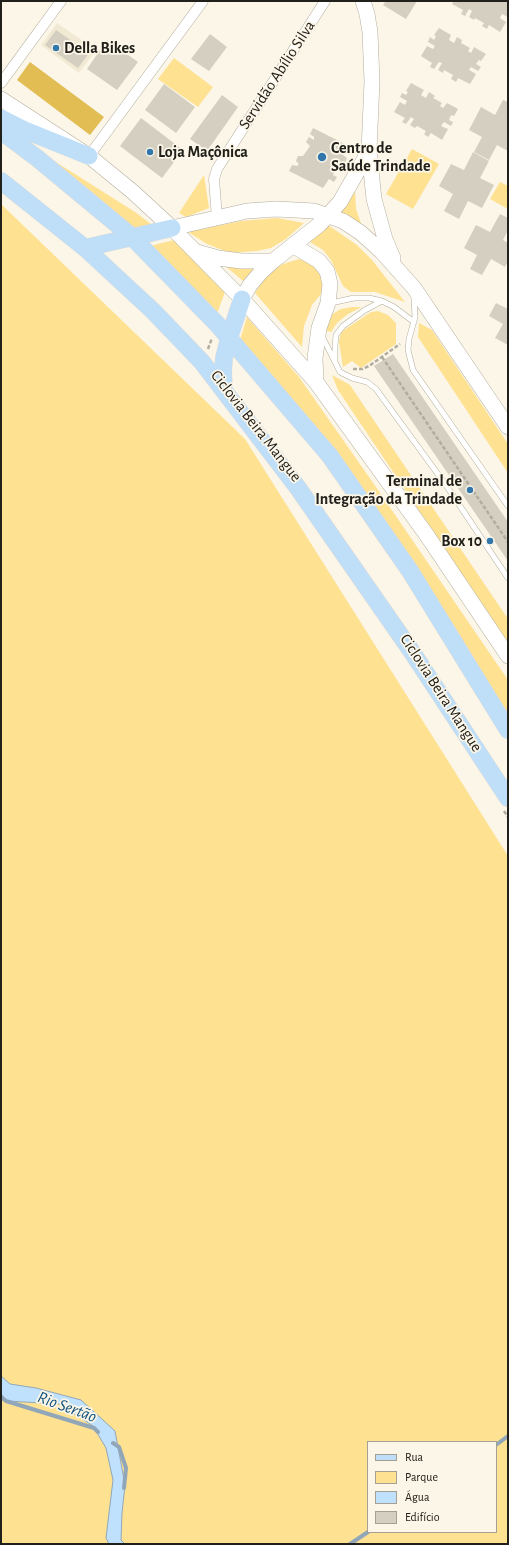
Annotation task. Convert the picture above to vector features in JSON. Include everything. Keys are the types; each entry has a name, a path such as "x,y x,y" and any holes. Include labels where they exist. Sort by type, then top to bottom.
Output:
{"main road":[{"path":"363,1 368,14 370,39 372,81 369,151 374,199 378,219 398,268"},
{"path":"1,99 89,156 133,192 172,228 242,299 316,382 426,534 508,656"},
{"path":"1,118 27,131 89,156"},
{"path":"1,131 37,158 131,236 330,456 410,571 508,730"},
{"path":"224,390 224,358 221,336 242,299 254,281 273,261 294,246 329,215 340,202 369,151"},
{"path":"1,181 85,248 152,311 202,362 298,488 412,652 506,804"},
{"path":"85,248 131,236 247,211 276,209 314,211 329,215 343,221 361,233 398,268 414,288 508,427"},
{"path":"294,246 319,262 327,270 330,292 328,304 319,328 315,358 316,382"},
{"path":"195,252 218,258 241,261 273,261"}],"street":[{"path":"1,83 61,1"},
{"path":"89,156 203,1"},
{"name":"Servidão Abílio Silva","path":"217,217 214,179 217,169 325,1"}],"lane":[{"path":"414,288 414,322 409,339 408,350 413,370 508,506"},
{"path":"328,304 354,298 369,298 382,301 394,307 414,322"},
{"path":"336,367 334,346 336,335 343,326 364,310 382,301"},
{"path":"319,328 336,367 340,372 352,378 367,382 376,389 448,488 508,578"}],"path":[{"path":"208,349 221,336"},
{"path":"336,367 362,369 382,357 405,340"},
{"path":"382,357 508,542"},
{"path":"506,804 508,817"}],"shaded area":[{"path":"57,23 96,50 79,73 41,45"},
{"path":"30,62 104,117 90,135 17,80"}],"green space":[{"path":"174,58 213,87 198,107 158,79"},
{"path":"29,145 135,212 156,228 132,234"},
{"path":"412,149 439,164 413,209 386,194"},
{"path":"204,175 209,208 186,217 179,213"},
{"path":"500,182 508,186 508,209 490,199"},
{"path":"355,190 356,209 362,226 341,213"},
{"path":"1,204 245,439 508,856 508,1544 1,1544"},
{"path":"277,218 304,223 286,239 271,248 257,251 230,253 207,244 188,232 241,221"},
{"path":"328,225 357,245 372,260 405,302 375,292 351,292 343,286 331,260 323,250 310,242"},
{"path":"174,240 225,292 217,314 150,246"},
{"path":"299,259 310,263 319,269 323,284 321,294 312,305 304,326 302,347 255,293 266,276 280,265"},
{"path":"223,264 254,268 243,281"},
{"path":"362,307 348,314 337,323 331,332 327,331 325,328 331,315 341,309"},
{"path":"378,311 388,315 396,323 396,344 361,368 352,361 343,367 339,342 341,332 371,312"},
{"path":"247,317 299,377 508,680 508,718 240,340"},
{"path":"419,323 432,330 508,444 508,473 418,337"},
{"path":"332,375 350,385 508,619 508,643 338,390"}],"water":[{"path":"1,1376 10,1384 36,1388 81,1400 115,1431 125,1485 121,1540 125,1544 109,1544 106,1538 113,1480 106,1448 93,1426 59,1404 7,1401 1,1394"}],"building":[{"path":"386,1 417,1 406,19 383,5"},
{"path":"454,1 508,1 508,17 502,14 500,18 506,22 500,32 489,25 487,29 482,26 484,23 475,18 474,20 469,17 472,11 469,9 465,16 461,14 463,10 452,4"},
{"path":"439,28 451,35 449,40 454,43 457,37 462,40 461,43 470,48 468,51 471,53 474,47 486,54 481,61 479,60 476,64 481,67 478,71 471,67 469,70 476,74 470,84 458,78 456,82 451,79 453,75 444,70 443,73 438,70 442,63 439,62 434,69 430,67 432,63 421,56 427,46 433,49 435,46 428,42 430,37 434,40 436,36 434,35"},
{"path":"56,30 89,53 78,68 45,45"},
{"path":"210,34 227,47 209,71 191,59"},
{"path":"107,40 138,62 117,90 87,69"},
{"path":"411,83 424,90 421,95 426,98 429,92 435,96 433,98 442,103 440,106 443,108 447,103 458,109 454,116 451,115 449,120 453,122 451,126 444,122 441,126 448,129 442,140 431,133 428,137 424,134 426,131 417,126 415,128 410,125 414,119 411,117 406,124 402,122 405,118 394,112 400,102 405,105 407,101 400,97 402,93 406,95 408,92 406,91"},
{"path":"164,84 195,107 176,133 145,110"},
{"path":"222,95 238,107 207,151 190,139"},
{"path":"503,100 508,102 508,151 497,145 489,160 474,152 482,137 469,130 481,107 495,115"},
{"path":"141,118 183,150 162,178 120,146"},
{"name":"Centro de Saúde Trindade","path":"313,128 353,148 350,155 344,152 343,155 347,158 345,163 337,167 333,175 337,177 334,182 329,179 323,188 289,171 292,165 297,166 299,164 296,161 298,156 303,156 310,146 306,142 309,137 314,140 314,137 310,134"},
{"path":"473,152 489,161 480,178 494,185 482,208 468,201 459,219 444,211 453,194 439,186 451,164 464,170"},
{"path":"500,214 508,218 508,230 503,240 508,243 508,261 505,267 491,259 482,275 470,269 477,255 464,248 476,225 490,232"},
{"path":"496,303 508,309 508,345 495,338 503,324 489,316"},
{"path":"393,354 508,522 508,561 374,366"}],"waterway":[{"name":"Rio Sertão","path":"1,1397 6,1401 94,1428 98,1432"},
{"path":"497,1444 508,1436"},
{"name":"Rio Sertão","path":"113,1443 119,1447 126,1468 124,1488"},
{"path":"350,1544 367,1533"}],"place":[{"name":"Della Bikes","path":"56,48"},
{"name":"Loja Maçônica","path":"150,152"},
{"name":"Centro de Saúde Trindade","path":"322,157"},
{"name":"Terminal de Integração da Trindade","path":"470,490"},
{"name":"Box 10","path":"490,541"}]}
